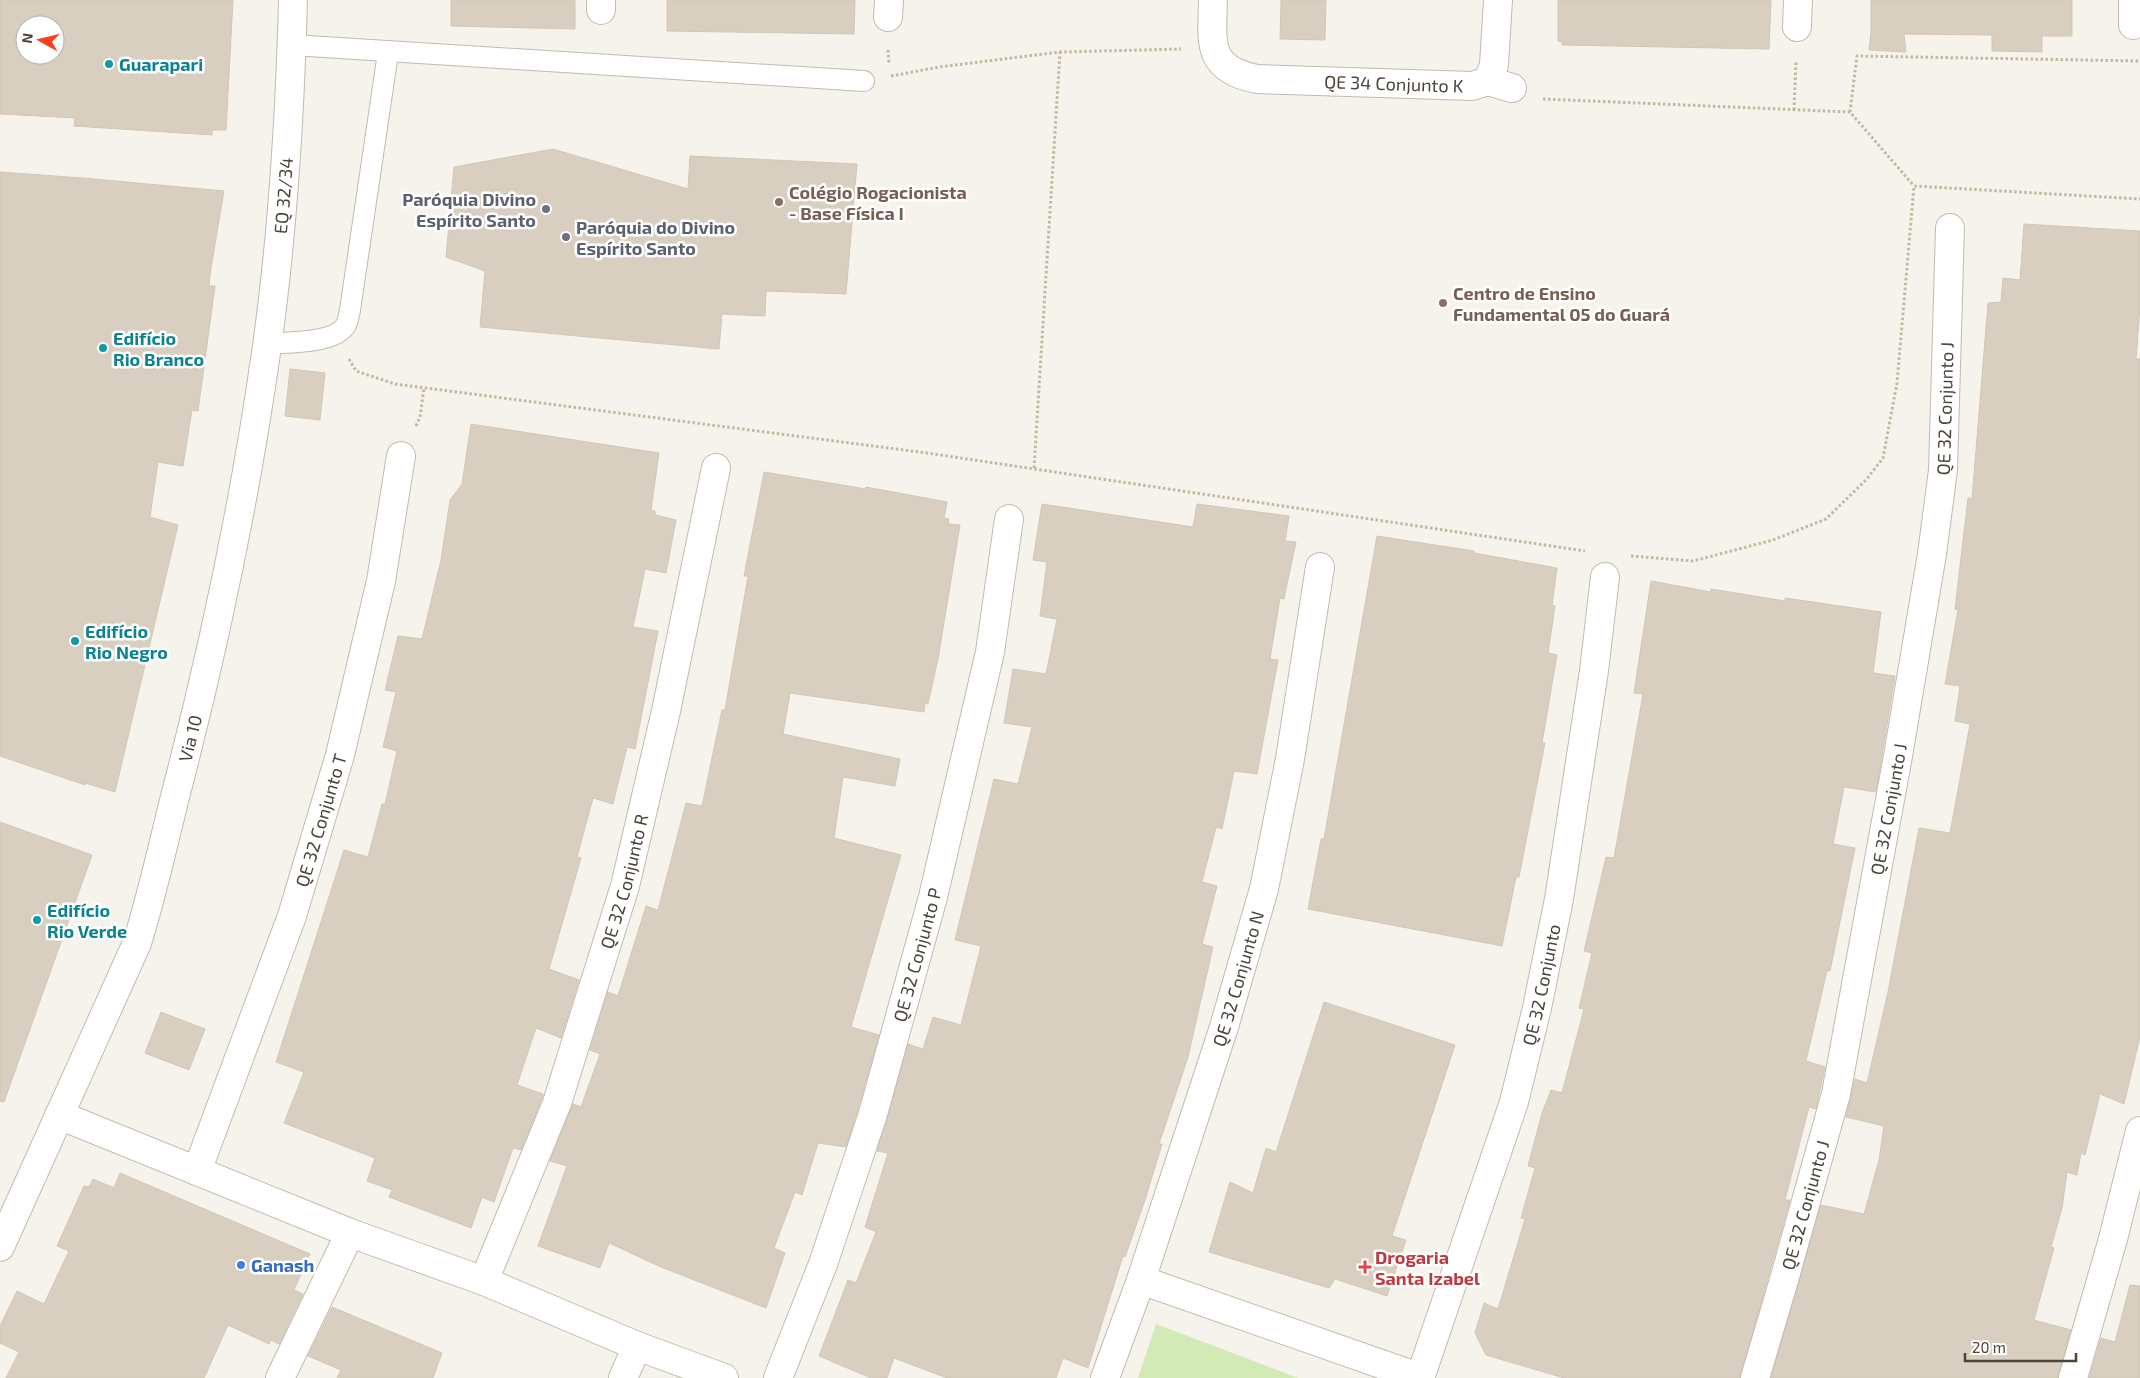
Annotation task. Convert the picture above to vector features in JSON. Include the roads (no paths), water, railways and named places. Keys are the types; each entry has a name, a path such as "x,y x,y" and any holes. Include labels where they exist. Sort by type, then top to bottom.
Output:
{"street":[{"name":"EQ 32/34","path":"267,344 282,213 293,0"},
{"name":"QE 34 Conjunto K","path":"1213,0 1217,56 1239,75 1257,79 1472,86 1500,85 1494,65 1498,0"},
{"path":"1797,27 1798,0"},
{"name":"QE 32 Conjunto J","path":"1754,1378 1784,1280 1836,1094 1898,756 1932,554 1943,470 1950,228"},
{"name":"Via 10","path":"0,1247 137,943 148,908 201,696 246,478 267,344"},
{"name":"QE 32 Conjunto T","path":"197,1171 292,916 340,755 381,581 401,456"},
{"name":"QE 32 Conjunto R","path":"484,1281 557,1103 625,886 666,711 716,468"},
{"name":"QE 32 Conjunto P","path":"778,1378 823,1264 873,1114 933,897 990,652 1008,519"},
{"name":"QE 32 Conjunto N","path":"1105,1378 1142,1280 1224,1027 1264,889 1290,759 1320,567"},
{"name":"QE 32 Conjunto","path":"1421,1378 1514,1102 1537,1008 1559,899 1594,671 1605,577"},
{"path":"59,1115 350,1233 484,1281 637,1346 724,1378"},
{"path":"2073,1378 2113,1239 2140,1131"},
{"path":"280,1378 350,1233"},
{"path":"1142,1280 1421,1378"},
{"path":"623,1378 637,1346"}],"lane":[{"path":"292,45 864,81"},
{"path":"267,344 323,339 335,335 346,326 350,310 388,52"}],"place":[{"name":"Guarapari","path":"109,64"},
{"name":"Colégio Rogacionista - Base Física I","path":"779,202"},
{"name":"Paróquia Divino Espírito Santo","path":"546,209"},
{"name":"Paróquia do Divino Espírito Santo","path":"566,237"},
{"name":"Centro de Ensino Fundamental 05 do Guará","path":"1443,303"},
{"name":"Edifício Rio Branco","path":"103,348"},
{"name":"Edifício Rio Negro","path":"75,641"},
{"name":"Edifício Rio Verde","path":"37,920"},
{"name":"Ganash","path":"241,1265"},
{"name":"Drogaria Santa Izabel","path":"1365,1267"}]}
